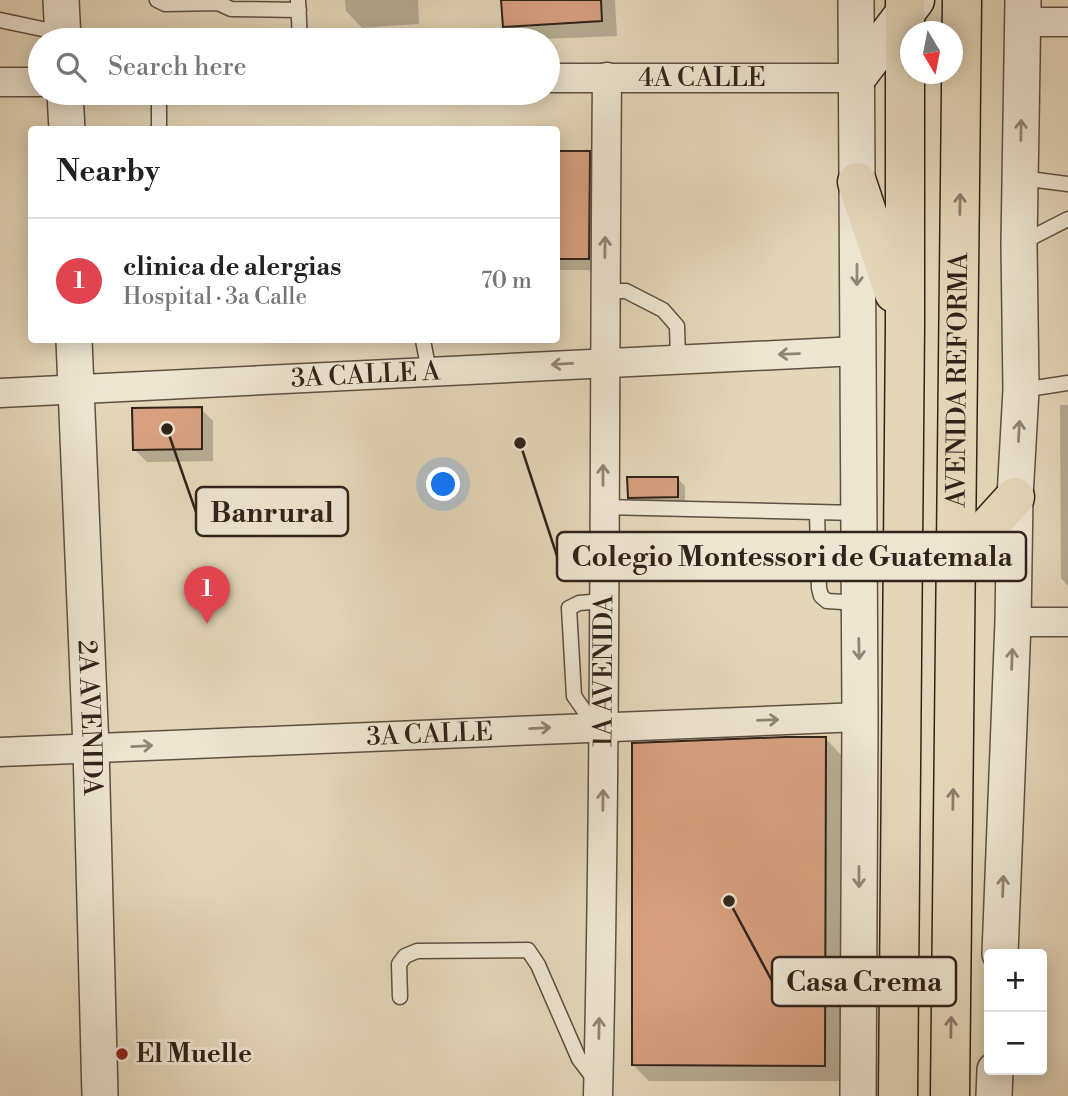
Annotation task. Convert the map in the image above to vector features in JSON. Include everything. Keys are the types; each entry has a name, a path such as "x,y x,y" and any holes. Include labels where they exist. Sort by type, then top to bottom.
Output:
{"main road":[{"name":"AVENIDA REFORMA","path":"951,1096 962,0"},
{"path":"856,78 908,4"},
{"name":"AVENIDA REFORMA","path":"899,1096 908,4"},
{"path":"857,182 905,326"},
{"path":"956,562 1015,497"},
{"path":"899,1096 920,1088 936,1089 951,1096"}],"street":[{"path":"856,0 860,717 858,1096"},
{"path":"1000,949 1021,390 1019,244 1023,11 1068,22"},
{"name":"1A AVENIDA","path":"598,1090 607,77"},
{"name":"4A CALLE","path":"560,78 856,78"},
{"path":"0,82 28,82"},
{"path":"65,105 66,126"},
{"name":"2A AVENIDA","path":"74,343 91,748 100,1096"},
{"name":"3A CALLE A","path":"0,393 857,351"},
{"path":"1013,622 1068,622"},
{"name":"3A CALLE","path":"0,752 860,717"},
{"path":"994,1096 995,1075"}],"lane":[{"path":"157,0 165,4 217,1 231,9 298,5 299,28"},
{"path":"0,20 62,24"},
{"path":"159,105 159,126"},
{"path":"1021,178 1068,184"},
{"path":"1019,244 1068,219"},
{"path":"605,291 626,291 663,310 677,326 678,359"},
{"path":"424,343 429,372"},
{"path":"1021,390 1068,383"},
{"path":"603,507 858,513"},
{"path":"817,513 821,596 827,601 859,603"},
{"path":"400,997 398,964 405,956 416,951 528,950 538,965 579,1059 598,1090"}],"building":[{"path":"501,0 601,0 602,21 503,27"},
{"path":"560,151 590,151 589,259 560,259"},
{"path":"202,407 202,449 133,450 132,408"},
{"path":"627,477 678,477 678,497 628,498"},
{"path":"826,737 825,1066 632,1065 632,743"}],"place":[{"name":"Banrural","path":"167,429"},
{"name":"Colegio Montessori de Guatemala","path":"520,443"},
{"name":"clinica de alergias","path":"207,624"},
{"name":"Casa Crema","path":"729,901"},
{"name":"El Muelle","path":"122,1054"}]}
